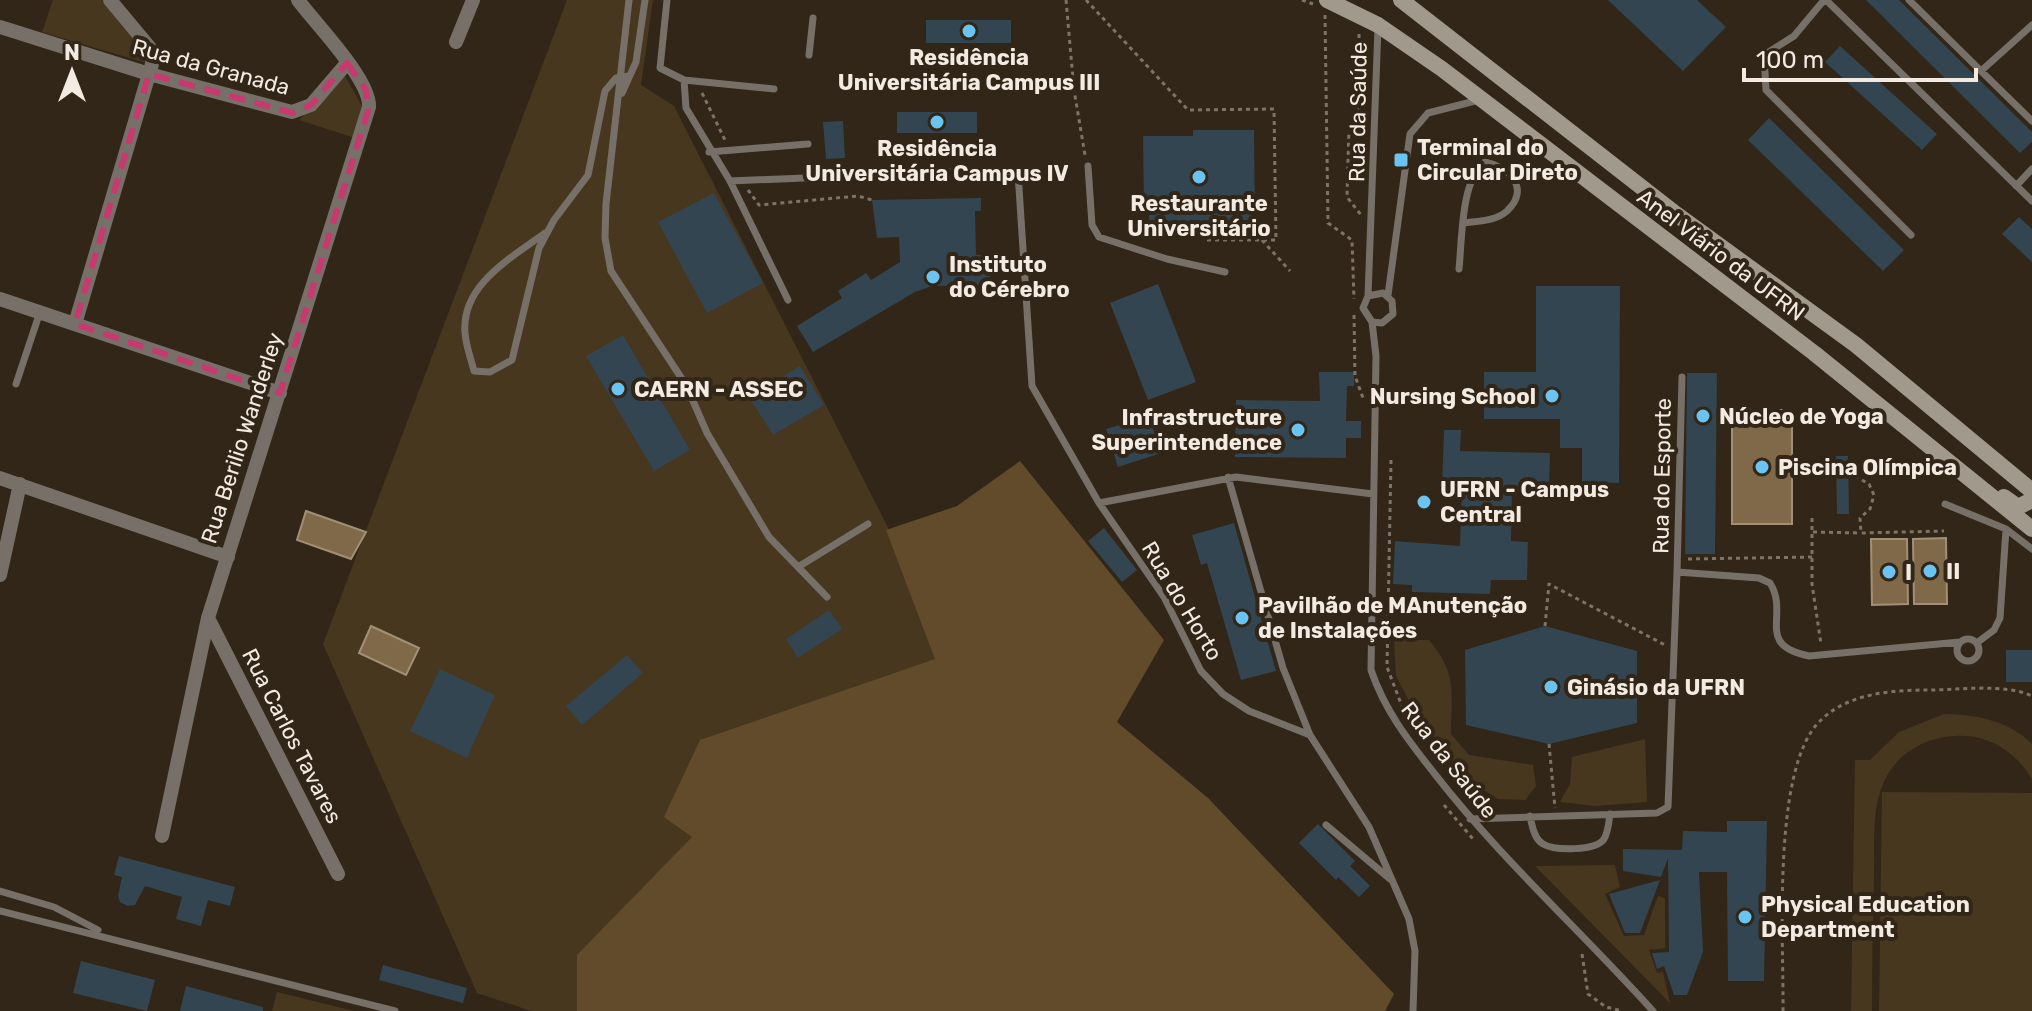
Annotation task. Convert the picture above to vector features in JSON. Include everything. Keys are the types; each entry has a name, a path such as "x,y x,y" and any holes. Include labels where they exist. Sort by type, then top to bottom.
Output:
{"main road":[{"name":"Anel Viário da UFRN","path":"1401,0 1676,214 1856,345 2032,491"},
{"name":"Anel Viário da UFRN","path":"1327,7 1378,25 1481,100 1814,353 2032,529"},
{"path":"1978,484 2018,507 2032,500"}],"street":[{"path":"75,324 155,54 110,0"},
{"name":"Rua Berilio Wanderley","path":"162,836 208,618 369,107 366,90 298,0"},
{"path":"456,42 473,0"},
{"name":"Rua da Granada","path":"0,27 149,74 294,112 311,105 347,63"},
{"path":"0,299 280,393"},
{"path":"0,478 228,557"},
{"path":"0,575 20,484"},
{"name":"Rua Carlos Tavares","path":"208,618 338,874"}],"lane":[{"path":"625,76 629,0"},
{"path":"645,0 640,47 625,76 619,98 606,204 605,238 611,271 686,385 707,433 769,537 827,597"},
{"path":"667,0 660,68 684,80 774,89"},
{"path":"1911,235 1766,90 1764,55 1794,36 1825,0 2032,201"},
{"path":"1909,0 2032,121"},
{"path":"809,55 813,18"},
{"name":"Rua da Saúde","path":"1378,25 1368,296 1363,308 1372,322 1376,356 1371,670 1392,719 1470,819 1653,1011"},
{"path":"1981,71 2032,25"},
{"path":"545,233 532,268 512,360 490,372 474,371 465,333 468,309 478,288 545,233 588,175 605,91 625,76"},
{"path":"684,80 686,108 709,152 730,181 788,300"},
{"path":"1372,322 1382,323 1393,314 1388,295 1410,134 1428,113 1481,100"},
{"path":"709,152 808,144"},
{"path":"1459,269 1464,223 1468,189 1477,167 1485,162 1501,165 1517,179 1518,191 1508,210 1492,220 1464,223"},
{"path":"1088,166 1092,225 1096,235 1167,259 1225,272"},
{"path":"2016,186 2032,169"},
{"name":"Rua do Horto","path":"730,181 999,170 1018,173 1032,386 1099,503 1164,597 1201,671 1223,694 1249,711 1310,735"},
{"path":"1368,296 1378,292 1388,295"},
{"path":"16,384 40,312"},
{"name":"Rua do Esporte","path":"1682,377 1677,572 1759,578 1770,583 1776,595 1776,634 1781,645 1809,656 1822,652 1960,642"},
{"path":"1228,477 1283,668 1310,735 1369,827 1409,919 1415,951 1413,1011"},
{"path":"1099,503 1228,477 1261,477 1373,494"},
{"path":"1945,504 2006,529 2032,549"},
{"path":"798,567 868,524"},
{"path":"1978,642 1994,630 2000,618 2006,529"},
{"path":"1470,819 1657,813 1668,807 1677,572"},
{"path":"1969,638 1978,642 1979,654 1968,661 1960,658 1956,650 1960,642 1969,638"},
{"path":"1530,816 1534,833 1543,844 1560,848 1595,846 1605,839 1610,814"},
{"path":"1326,825 1392,880"},
{"path":"0,891 54,907 111,937"},
{"path":"48,922 54,907"},
{"path":"0,911 395,1011"}],"path":[{"path":"1066,0 1074,90 1088,166"},
{"path":"1086,0 1181,106 1188,110 1274,109 1276,240 1203,240"},
{"path":"1304,0 1327,7 1328,223 1352,240 1355,376 1363,404"},
{"path":"1355,27 1359,36 1360,99 1359,113 1349,127 1347,197 1363,218"},
{"path":"1262,240 1290,271"},
{"path":"1391,460 1387,667 1404,712"},
{"path":"1855,476 1869,484 1874,495 1870,509 1860,518 1861,533"},
{"path":"1812,518 1812,557 1822,652"},
{"path":"1812,532 1944,531"},
{"path":"1679,560 1812,557"},
{"path":"1545,626 1549,584 1675,650"},
{"path":"1783,1011 1788,793 1812,729 1834,709 1874,693 1903,690 2022,691 2032,696"},
{"path":"1549,744 1556,786 1555,816"},
{"path":"1442,803 1480,846"},
{"path":"1577,943 1583,956 1584,983 1588,994 1606,1007 1622,1011"}],"highlighted area":[{"path":"347,63 366,90 368,111 280,393 75,324 149,74 293,113 311,105"}],"shaded area":[{"path":"53,0 102,0 149,56 146,63 42,32"},
{"name":"CAERN - ASSEC","path":"567,0 653,0 641,85 674,106 942,634 1208,798 1394,994 1385,1011 531,1011 477,993 323,644"},
{"path":"345,76 362,106 355,138 299,120"},
{"name":"Piscina Olímpica","path":"1732,410 1792,410 1792,524 1732,524"},
{"path":"1020,461 1164,640 1117,722 1208,798 1394,994 1385,1011 577,1011 577,955 692,837 664,817 700,740 935,659 886,530 957,506"},
{"path":"306,511 366,532 351,559 297,540"},
{"name":"II","path":"1946,538 1947,604 1914,604 1913,539"},
{"name":"I","path":"1871,539 1907,539 1908,604 1872,605"},
{"path":"371,626 419,648 406,675 359,653"},
{"path":"1394,640 1429,640 1438,652 1451,684 1451,734 1469,755 1533,765 1536,786 1525,800 1498,799 1469,781 1418,718 1396,676"},
{"path":"1944,714 1991,720 2023,736 2032,744 2032,779 2009,753 1990,742 1968,736 1944,737 1922,744 1895,764 1883,784 1875,817 1872,1011 1851,1011 1855,760 1870,760 1899,732"},
{"path":"1645,739 1647,802 1595,806 1560,802 1570,784 1572,757"},
{"path":"1882,792 2032,793 2032,1011 1879,1011"},
{"path":"1615,865 1620,887 1605,894 1624,936 1644,935 1658,896 1665,898 1665,948 1649,950 1657,973 1663,972 1670,1003 1535,866"},
{"path":"277,992 354,1011 272,1011"}],"building":[{"path":"1608,0 1697,0 1726,27 1683,71"},
{"path":"1866,0 1899,0 2032,132 2032,142 2020,153"},
{"name":"Residência Universitária Campus III","path":"926,20 1011,20 1011,43 926,43"},
{"path":"1840,46 1937,134 1922,150 1825,62"},
{"name":"Residência Universitária Campus IV","path":"897,112 977,112 977,133 897,133"},
{"path":"1769,118 1904,250 1883,271 1748,140"},
{"path":"843,121 845,158 826,159 823,122"},
{"name":"Restaurante Universitário","path":"1193,130 1254,130 1255,232 1149,232 1149,207 1144,207 1143,136 1193,136"},
{"path":"714,193 763,283 707,313 658,222"},
{"name":"Instituto do Cérebro","path":"981,198 981,211 975,211 976,255 990,255 990,285 932,286 915,292 813,352 797,326 842,298 838,291 866,273 871,280 900,262 899,237 877,238 872,200"},
{"path":"2019,217 2032,229 2032,262 2002,234"},
{"path":"1158,284 1196,382 1148,400 1110,303"},
{"name":"Nursing School","path":"1536,286 1620,286 1619,483 1582,482 1582,448 1560,448 1560,419 1484,419 1484,372 1536,372"},
{"path":"623,335 690,450 654,471 586,356"},
{"path":"800,366 824,405 773,435 749,397"},
{"name":"Infrastructure Superintendence","path":"1319,372 1354,372 1354,386 1347,386 1346,421 1361,421 1361,438 1346,438 1346,458 1235,457 1236,400 1320,401"},
{"path":"1687,373 1717,373 1715,554 1685,554"},
{"path":"1149,416 1161,453 1118,467 1106,429"},
{"path":"1444,430 1461,430 1460,451 1550,453 1549,490 1512,489 1511,541 1528,542 1527,580 1491,580 1490,594 1412,592 1412,585 1393,584 1395,541 1460,546 1462,487 1442,487"},
{"path":"1836,456 1848,456 1849,514 1837,514"},
{"name":"Pavilhão de MAnutenção de Instalações","path":"1234,523 1276,671 1241,680 1207,563 1201,565 1192,535"},
{"path":"1104,528 1137,570 1122,582 1088,541"},
{"path":"829,610 842,629 798,658 786,639"},
{"name":"Ginásio da UFRN","path":"1545,626 1637,651 1637,723 1549,744 1466,725 1465,650"},
{"path":"2006,650 2032,650 2032,682 2006,682"},
{"path":"627,655 643,673 582,725 566,706"},
{"path":"440,669 495,695 467,758 410,731"},
{"name":"Physical Education Department","path":"1727,821 1767,821 1764,981 1728,981 1727,872 1699,872 1703,952 1687,995 1674,995 1664,966 1657,969 1652,953 1669,952 1668,858 1661,877 1623,871 1623,849 1682,850 1683,831 1727,832"},
{"path":"1318,824 1355,861 1350,866 1370,886 1359,897 1338,877 1336,880 1299,843"},
{"path":"119,856 235,887 230,906 208,900 201,926 176,919 182,897 145,886 135,905 127,906 120,902 118,896 122,877 114,875"},
{"path":"1660,880 1640,933 1625,933 1609,894"},
{"path":"81,961 155,980 147,1011 73,993"},
{"path":"383,965 467,988 463,1003 379,980"},
{"path":"186,986 263,1007 263,1011 180,1011"}],"place":[{"name":"Residência Universitária Campus III","path":"969,31"},
{"name":"Residência Universitária Campus IV","path":"937,122"},
{"name":"Terminal do Circular Direto","path":"1401,160"},
{"name":"Restaurante Universitário","path":"1199,177"},
{"name":"Instituto do Cérebro","path":"933,277"},
{"name":"CAERN - ASSEC","path":"618,389"},
{"name":"Nursing School","path":"1552,396"},
{"name":"Núcleo de Yoga","path":"1703,416"},
{"name":"Infrastructure Superintendence","path":"1298,430"},
{"name":"Piscina Olímpica","path":"1762,467"},
{"name":"UFRN - Campus Central","path":"1424,502"},
{"name":"II","path":"1930,571"},
{"name":"I","path":"1889,572"},
{"name":"Pavilhão de MAnutenção de Instalações","path":"1242,618"},
{"name":"Ginásio da UFRN","path":"1551,687"},
{"name":"Physical Education Department","path":"1745,917"}]}
